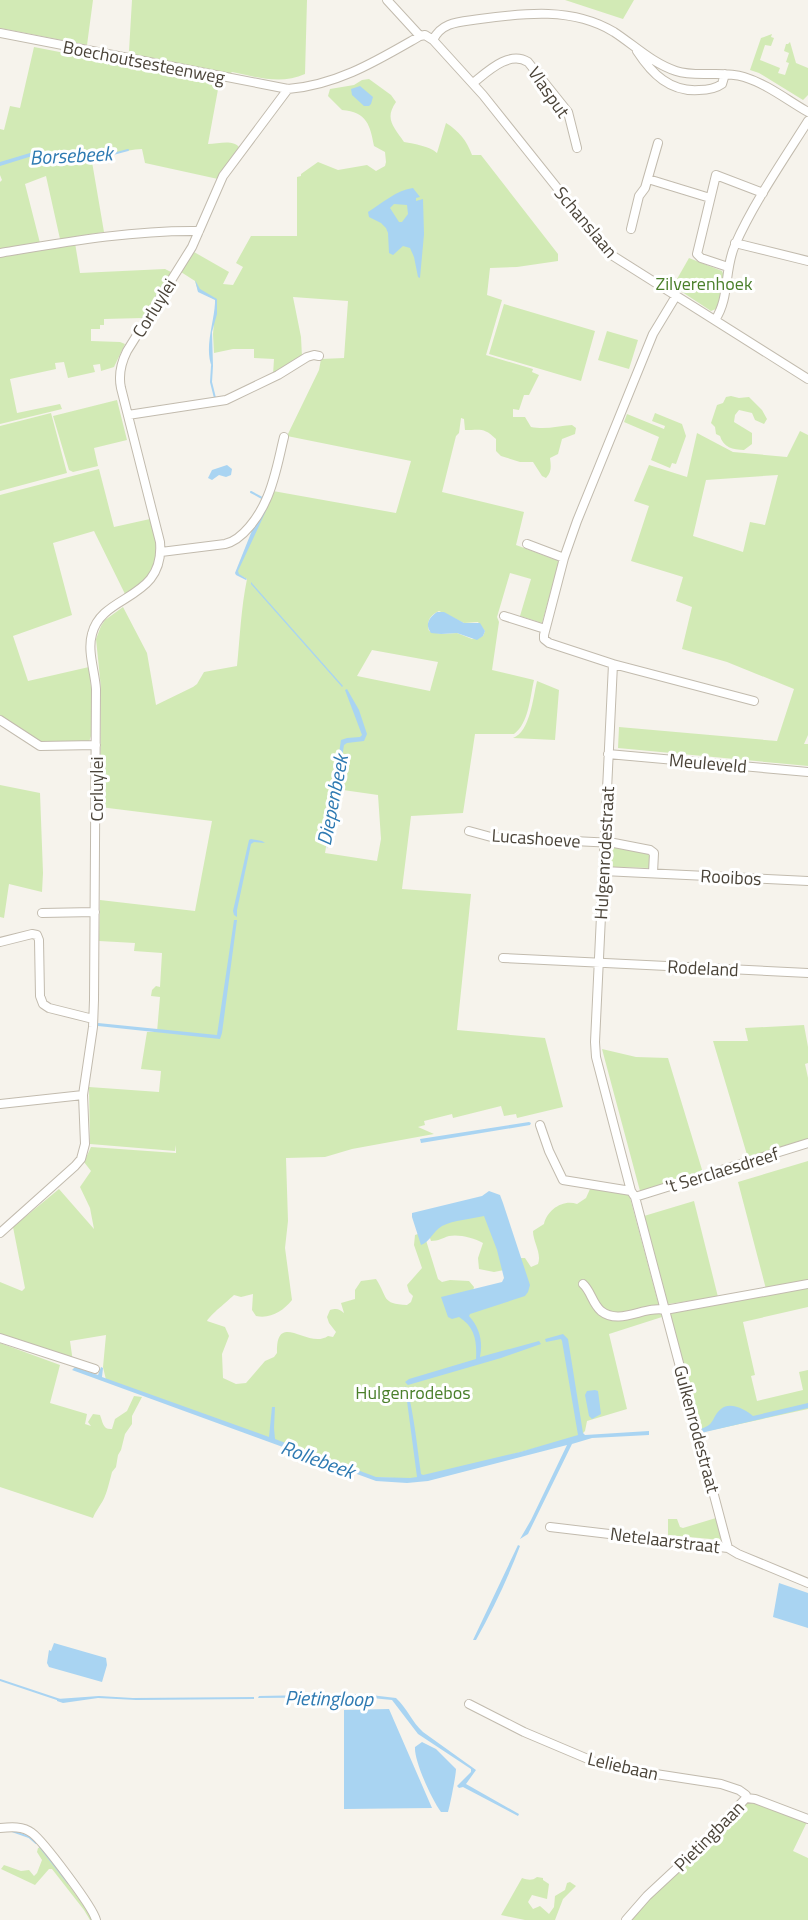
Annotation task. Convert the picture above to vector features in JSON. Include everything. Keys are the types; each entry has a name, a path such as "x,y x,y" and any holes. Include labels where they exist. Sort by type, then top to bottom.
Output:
{"street":[{"path":"387,0 420,36"},
{"path":"288,89 329,81 364,68 420,36 425,35 433,40 440,29 450,24 513,14 536,13 571,16 600,26 676,71 744,77 808,112"},
{"name":"Boechoutsesteenweg","path":"0,33 288,89"},
{"name":"Schanslaan","path":"433,40 473,83 608,252 808,379"},
{"path":"635,48 658,77 671,86 694,91 706,90 718,86 724,80 725,74"},
{"name":"Vlasput","path":"473,83 500,62 524,59 568,112 577,148"},
{"name":"Corluylei","path":"0,1233 67,1175 81,1159 85,1144 83,1095 93,1019 96,690 92,633 104,615 152,578 159,567 161,552 119,374 124,358 192,247 223,176 288,89"},
{"path":"716,320 723,305 728,267 735,243 808,121"},
{"path":"630,229 658,144"},
{"path":"728,267 701,258 697,254 716,175 763,193"},
{"path":"648,179 710,198"},
{"path":"0,253 121,235 199,231"},
{"path":"735,243 808,261"},
{"path":"676,296 653,334 577,521 564,558 544,639 549,643 613,664 754,701"},
{"path":"128,415 226,400 278,375 308,357 319,356"},
{"path":"161,552 225,544 238,538 266,500 284,437"},
{"path":"527,544 564,558"},
{"path":"504,616 545,629"},
{"name":"Hulgenrodestraat","path":"613,664 595,1043 596,1057 633,1194"},
{"path":"0,720 40,746 96,745"},
{"name":"Meuleveld","path":"608,754 808,772"},
{"name":"Lucashoeve","path":"469,831 491,837 604,843"},
{"path":"604,843 652,851 653,873"},
{"name":"Rooibos","path":"603,871 808,881"},
{"path":"42,914 94,912"},
{"path":"0,942 32,933 37,935 40,996 43,1004 49,1008 93,1019"},
{"name":"Rodeland","path":"503,958 808,973"},
{"path":"0,1104 83,1095"},
{"path":"540,1125 563,1180 633,1194"},
{"name":"'t Serclaesdreef","path":"633,1194 808,1143"},
{"name":"Gulkenrodestraat","path":"633,1194 728,1548"},
{"path":"583,1284 600,1310 608,1315 621,1316 808,1284"},
{"path":"0,1338 95,1369"},
{"name":"Netelaarstraat","path":"550,1527 728,1548 808,1583"},
{"name":"Leliebaan","path":"469,1704 524,1732 595,1762 720,1784 740,1790 746,1798"},
{"name":"Pietingbaan","path":"626,1920 647,1896 704,1843 746,1798 755,1799 808,1819"},
{"path":"0,1828 25,1829 38,1838 92,1908 96,1920"}],"green space":[{"path":"0,0 93,0 87,45 0,28"},
{"path":"132,0 307,0 305,74 278,80 232,72 219,84 208,144 229,143 239,147 218,179 145,163 142,149 91,156 104,232 60,239 46,176 25,184 40,243 0,249 0,182 2,180 0,175 0,129 4,130 10,106 20,108 34,47 126,65"},
{"path":"565,0 634,0 623,19"},
{"path":"772,34 771,37 774,38 771,46 765,45 760,60 780,68 778,73 785,75 789,53 784,51 786,44 790,42 796,63 808,68 808,95 803,100 759,73 750,70 761,38"},
{"name":"Hulgenrodebos","path":"369,79 391,95 396,102 391,113 392,123 404,142 426,147 437,153 446,123 455,129 465,141 472,155 481,155 558,254 558,261 490,268 487,295 502,300 486,355 533,369 532,372 539,375 529,395 524,395 519,410 513,409 513,417 525,417 531,427 536,428 572,425 576,428 575,434 562,439 558,454 550,458 550,471 546,478 542,476 533,462 520,462 501,456 496,451 496,439 492,435 485,431 465,430 464,419 461,418 442,492 524,512 516,545 559,561 542,623 520,616 531,579 510,573 497,617 499,622 492,670 534,680 528,709 523,723 514,734 475,734 463,813 411,816 402,889 471,894 457,1030 545,1038 563,1107 517,1118 516,1114 504,1116 501,1106 453,1118 452,1114 424,1121 425,1125 418,1127 434,1134 352,1149 325,1157 286,1158 288,1221 285,1248 292,1300 276,1313 261,1317 256,1316 252,1310 253,1294 241,1297 234,1295 207,1321 225,1327 229,1336 222,1354 223,1378 236,1384 246,1383 265,1361 277,1353 278,1340 282,1334 295,1333 320,1339 333,1337 336,1332 327,1317 330,1310 338,1309 344,1313 341,1303 355,1299 355,1290 361,1281 376,1279 386,1298 393,1303 407,1305 411,1302 413,1296 407,1285 422,1268 414,1245 415,1235 421,1233 425,1237 438,1279 442,1282 469,1281 474,1287 473,1291 493,1301 517,1258 525,1258 531,1267 538,1264 539,1256 533,1231 544,1224 548,1214 556,1207 566,1203 577,1204 586,1198 590,1189 629,1194 662,1317 609,1334 627,1409 587,1421 585,1431 580,1436 421,1479 368,1477 106,1380 103,1367 106,1335 70,1341 73,1362 0,1338 0,1282 22,1291 25,1288 13,1227 59,1189 94,1229 90,1208 80,1187 91,1171 84,1162 91,1147 176,1153 176,1145 175,1151 90,1144 89,1087 159,1092 161,1071 141,1069 147,1032 157,1032 160,997 151,996 156,986 160,987 162,953 134,951 135,943 99,941 100,900 195,911 212,821 100,807 101,688 96,639 101,626 105,620 123,607 147,653 156,705 193,687 204,672 237,666 247,579 236,573 273,491 396,513 411,461 287,436 319,370 321,359 344,358 348,301 293,297 301,337 302,357 273,375 274,359 254,358 254,349 233,349 214,353 216,300 198,291 195,281 181,272 194,252 229,272 223,284 233,285 243,267 236,263 251,236 297,236 297,177 318,162 338,170 367,165 376,171 385,166 385,152 374,146 366,121 357,114 342,110 328,96 330,89 354,85","holes":["439,611 464,623 478,622 485,631 483,636 472,639 457,633 441,634 429,631 430,619","372,650 438,662 430,691 357,676","336,789 378,795 381,839 377,861 325,853"]},
{"path":"75,243 80,273 165,269 171,272 143,318 104,319 104,325 100,325 100,329 91,329 91,341 125,344 114,367 101,371 100,364 93,365 95,372 68,378 64,362 55,363 56,369 10,379 17,413 60,404 62,409 0,424 0,257"},
{"name":"Zilverenhoek","path":"689,258 722,271 724,276 721,307 711,311 673,286"},
{"path":"504,304 595,331 581,381 489,354"},
{"path":"607,331 638,340 629,369 598,360"},
{"path":"726,397 749,397 762,410 767,419 764,424 755,420 752,413 739,410 735,415 734,422 752,433 752,444 744,450 726,445 716,434 715,427 711,423 717,405 723,403"},
{"path":"117,400 127,440 94,448 98,466 73,472 69,470 53,416"},
{"path":"51,413 67,473 0,491 0,426"},
{"path":"655,413 682,424 686,436 676,464 672,463 670,468 651,460 659,437 624,422 627,414 664,429 665,426 652,421"},
{"path":"800,431 808,435 808,735 804,744 808,744 808,766 618,748 619,727 777,741 794,689 727,662 682,649 692,607 676,601 683,577 631,561 649,506 634,501 649,465 687,477 697,433 733,452 787,457","holes":["778,475 765,525 750,522 743,552 693,536 706,480"]},
{"path":"99,469 114,527 150,519 156,548 155,562 146,579 125,594 94,531 53,543 72,615 13,636 28,681 89,667 91,736 89,742 43,745 0,717 0,495"},
{"path":"537,681 559,690 555,740 513,738 519,735 527,722"},
{"path":"0,785 40,793 43,873 42,892 9,884 4,918 0,917"},
{"path":"609,846 650,852 650,868 613,867 607,862"},
{"path":"804,1025 808,1047 808,1063 805,1064 808,1078 808,1139 748,1158 713,1041 748,1041 745,1028"},
{"path":"602,1049 636,1057 668,1058 703,1173 640,1191"},
{"path":"808,1161 808,1307 743,1322 755,1375 751,1376 757,1401 803,1390 799,1372 808,1370 808,1409 703,1432 698,1431 665,1310 766,1289 738,1182"},
{"path":"694,1201 718,1297 668,1304 644,1216"},
{"path":"485,1214 492,1220 504,1270 494,1272 479,1269 478,1258 483,1243 462,1236 449,1236 431,1241 428,1232 430,1226"},
{"path":"0,1343 60,1365 50,1403 87,1414 85,1424 91,1426 88,1422 93,1414 100,1415 105,1427 112,1429 115,1419 127,1411 134,1396 142,1397 132,1416 132,1424 125,1434 106,1494 93,1518 0,1487"},
{"path":"716,1518 721,1540 668,1535 668,1519 677,1519 680,1527 683,1528"},
{"path":"746,1802 807,1822 793,1851 808,1858 808,1920 629,1920"},
{"path":"41,1847 94,1920 90,1920 52,1869 49,1869 35,1885 1,1869 4,1865 21,1871 29,1870 34,1876 42,1860 37,1852"},
{"path":"537,1877 543,1878 549,1884 547,1899 532,1895 528,1902 533,1909 540,1906 549,1914 554,1907 555,1896 565,1890 567,1883 570,1882 576,1886 563,1899 555,1920 525,1920 501,1915 522,1878 530,1880"}],"water":[{"path":"360,86 373,97 369,106 364,106 352,95 351,89"},
{"path":"30,153 101,155 112,153 114,156 101,159 29,157 0,166 0,162"},
{"path":"413,188 420,197 416,198 416,201 423,199 424,234 420,278 410,248 403,246 393,255 389,253 386,228 369,217 368,212 401,191","holes":["394,204 407,205 408,214 402,222 399,222 390,208"]},
{"path":"195,280 200,289 217,299 217,314 212,332 212,367 209,344 215,300 198,292"},
{"path":"227,465 232,469 231,475 226,477 219,475 212,480 208,478 212,470"},
{"path":"265,505 268,506 266,511 238,571 246,580 235,573 255,523"},
{"path":"251,582 343,686 342,687 251,584"},
{"path":"437,612 444,612 464,623 480,623 485,631 483,636 477,640 457,633 431,633 428,627 429,621"},
{"path":"347,689 359,710 367,734 364,741 344,745 327,849 326,838 341,740 362,735 345,690"},
{"path":"251,839 265,843 251,844 237,917 233,911"},
{"path":"234,920 237,920 220,1039 98,1026 98,1023 217,1035"},
{"path":"529,1122 530,1125 421,1143 420,1139"},
{"path":"489,1191 500,1195 530,1285 525,1296 470,1314 480,1335 480,1357 539,1341 541,1344 408,1385 405,1382 409,1379 476,1359 472,1330 459,1317 452,1319 448,1317 441,1297 502,1282 504,1278 497,1250 484,1216 442,1226 421,1245 412,1213 482,1196"},
{"name":"Rollebeek","path":"563,1334 568,1339 583,1433 585,1435 649,1431 649,1435 592,1438 572,1444 528,1534 520,1539 567,1445 428,1481 407,1483 376,1481 72,1370 75,1367 98,1375 101,1367 103,1368 102,1377 269,1437 272,1407 275,1407 275,1439 376,1477 410,1478 417,1477 405,1386 412,1409 421,1474 423,1475 520,1452 578,1435 562,1341 561,1339 546,1342 545,1339"},
{"path":"587,1391 598,1391 601,1414 592,1419 589,1416 585,1395"},
{"path":"808,1403 808,1408 701,1433 700,1429 709,1425 718,1412 725,1407 738,1407 753,1416"},
{"path":"518,1545 520,1546 500,1593 476,1640 473,1640"},
{"path":"779,1583 808,1593 808,1628 773,1617"},
{"path":"54,1643 106,1658 107,1665 102,1682 49,1667 47,1663 49,1650 51,1651"},
{"path":"362,1694 396,1698 423,1732 476,1770 466,1784 519,1814 518,1816 463,1787 459,1788 457,1786 471,1772 471,1769 418,1734 392,1700 362,1697 258,1698 259,1696"},
{"path":"99,1696 254,1697 254,1699 98,1698 63,1703 57,1701 57,1699"},
{"path":"389,1709 432,1808 344,1809 344,1710"},
{"path":"422,1742 436,1749 456,1769 448,1812 441,1812 420,1771 415,1747"}],"waterway":[{"name":"Borsebeek","path":"113,154 128,150"},
{"name":"Diepenbeek","path":"212,366 211,382 215,398"},
{"name":"Diepenbeek","path":"251,492 262,500"},
{"name":"Pietingloop","path":"0,1680 60,1700"},
{"path":"12,1831 29,1837 36,1843"},
{"path":"40,1847 68,1883"}]}
